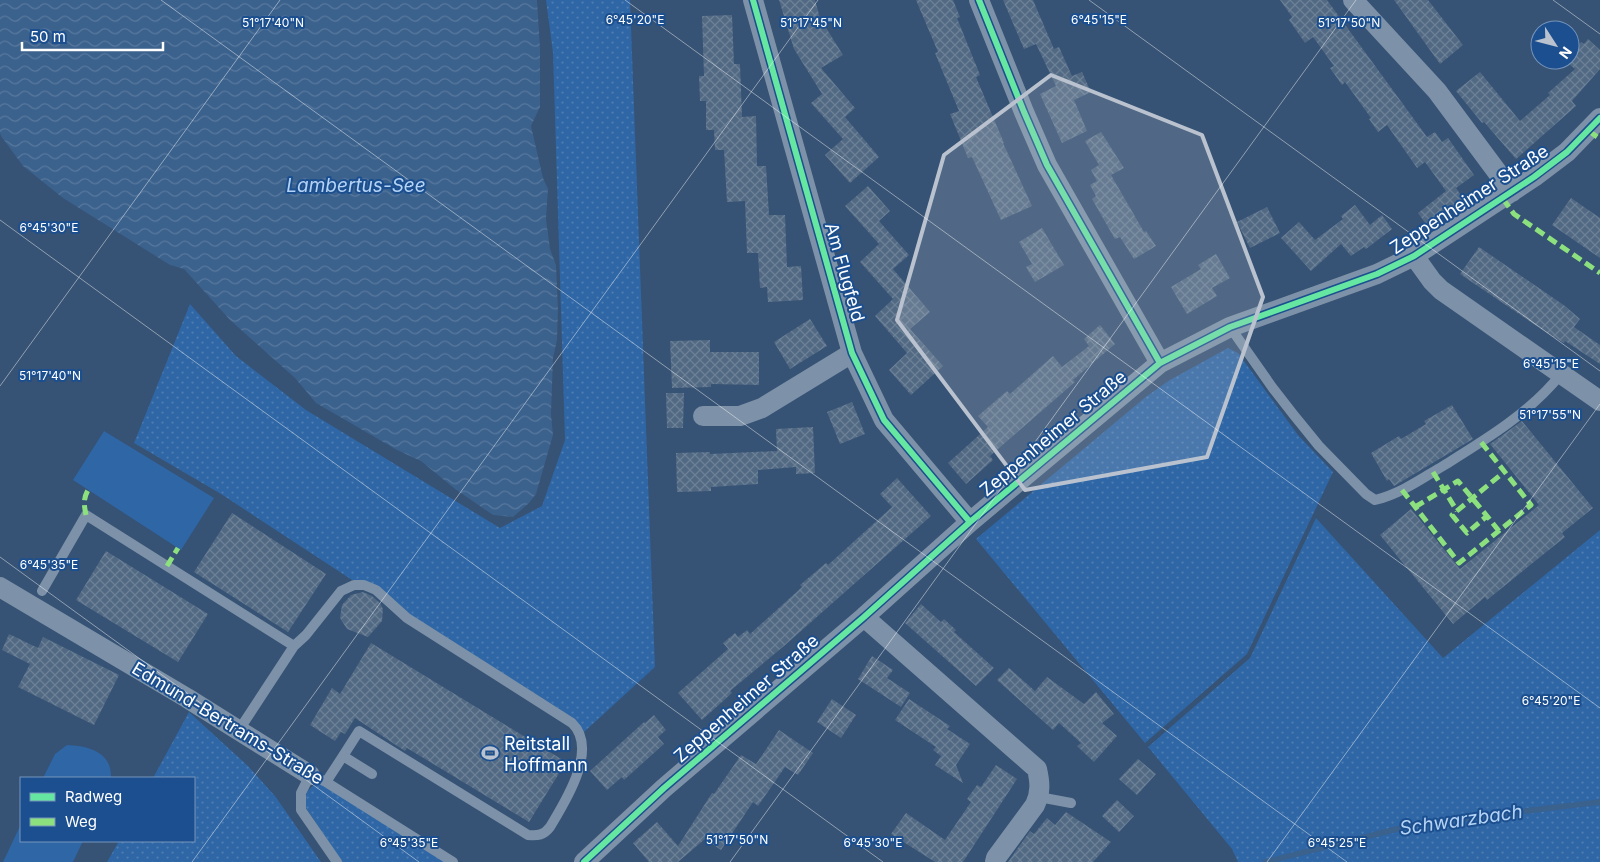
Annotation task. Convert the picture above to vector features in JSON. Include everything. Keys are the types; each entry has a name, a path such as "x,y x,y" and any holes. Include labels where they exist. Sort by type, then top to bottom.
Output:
{"street":[{"name":"Am Flugfeld","path":"754,0 852,353 884,420 970,522"},
{"path":"979,0 1047,165 1160,363"},
{"path":"1353,0 1437,91 1512,192"},
{"name":"Zeppenheimer Straße","path":"584,862 664,788 864,617 970,522 1160,363 1230,327 1377,274 1414,256 1512,192 1567,152 1600,118"},
{"name":"Zeppenheimer Straße","path":"1414,256 1441,290 1600,401"},
{"path":"703,416 740,416 762,408 852,353"},
{"name":"Edmund-Bertrams-Straße","path":"0,587 318,779"},
{"path":"864,617 1037,769 1040,783 1039,797 994,862"}],"lane":[{"path":"1230,327 1272,387 1314,440 1366,494 1375,500 1392,496 1481,442 1548,390 1561,374"},
{"path":"42,592 86,515 294,646"},
{"path":"239,730 294,646 306,635 341,591 354,585 364,585 376,590 408,618 572,723 581,734 581,757 578,776 550,827 545,834 536,836 528,835 359,730 343,756 301,793 301,810 337,862"},
{"path":"343,756 372,774"},
{"name":"Edmund-Bertrams-Straße","path":"318,779 453,862"},
{"path":"1039,797 1071,803"}],"highlighted area":[{"path":"1051,75 1202,135 1263,297 1207,457 1025,490 897,320 944,155"}],"shaded area":[{"path":"546,0 630,0 655,667 584,732 221,494 134,443 190,304 236,356 306,410 500,528 542,506 565,440 553,53"},
{"path":"1228,348 1238,353 1298,435 1333,472 1247,654 1145,743 976,539 1147,396 1170,380"},
{"path":"104,431 214,498 181,550 73,480"},
{"path":"1316,518 1443,658 1600,530 1600,862 1238,862 1232,849 1148,747 1250,658"},
{"path":"189,712 248,766 275,796 321,862 107,862 118,842 195,842 195,777 154,777"},
{"path":"67,745 91,749 98,752 108,762 111,777 44,777 55,754"},
{"path":"316,784 324,784 447,862 342,862 304,805 307,793"},
{"path":"20,826 20,842 83,842 73,862 3,862"}],"water":[{"name":"Lambertus-See","path":"0,0 537,0 540,48 540,107 531,126 543,178 548,189 546,219 550,249 556,265 558,310 557,340 553,358 551,414 553,435 536,494 529,503 513,517 493,515 455,489 421,461 397,450 316,403 295,378 230,320 184,269 170,265 63,198 23,166 0,133"}],"building":[{"path":"779,0 815,0 820,18 843,55 821,68 855,108 845,117 879,157 850,183 825,155 843,139 811,103 822,94 794,49"},
{"path":"916,0 953,0 960,17 957,18 980,75 976,77 1003,143 1032,206 1001,220 972,157 968,158 950,114 959,111 935,53 938,52"},
{"path":"1003,0 1033,0 1054,49 1059,47 1072,76 1082,72 1091,92 1074,100 1087,131 1062,143 1040,94 1056,86 1036,44 1024,49"},
{"path":"1280,0 1327,0 1427,137 1435,132 1442,142 1448,138 1474,175 1456,188 1465,201 1428,227 1418,213 1446,191 1425,162 1417,168 1387,125 1378,132 1369,119 1371,118 1345,82 1342,85 1330,68 1334,66 1313,37 1305,43 1289,20 1292,17"},
{"path":"1394,0 1428,0 1463,45 1440,64"},
{"path":"732,15 734,64 740,64 742,117 756,116 757,166 766,166 769,215 785,215 787,267 801,266 803,300 768,302 767,287 760,288 758,253 747,253 745,201 727,202 724,150 715,150 714,130 706,130 706,101 700,101 699,76 704,76 702,16"},
{"path":"1588,39 1600,50 1600,69 1572,101 1576,106 1516,159 1484,122 1482,123 1456,91 1480,72 1520,121 1550,95 1548,93 1574,70 1580,70 1580,43 1584,44"},
{"path":"1101,132 1124,168 1111,175 1144,232 1146,231 1156,246 1134,259 1120,237 1115,239 1092,199 1096,196 1090,185 1097,181 1091,170 1099,165 1085,141"},
{"path":"868,186 890,211 879,221 909,255 893,269 930,312 910,329 943,366 911,395 889,370 907,353 875,316 893,299 860,262 879,244 845,206"},
{"path":"1571,198 1600,218 1600,258 1552,225"},
{"path":"1355,205 1370,225 1382,215 1392,229 1366,249 1364,247 1351,256 1341,244 1311,271 1281,238 1299,222 1315,240 1343,219 1341,216"},
{"path":"1267,207 1280,233 1250,248 1237,222"},
{"path":"1042,228 1064,265 1035,282 1026,267 1032,264 1019,242"},
{"path":"1479,247 1565,306 1580,319 1574,327 1600,345 1600,364 1565,341 1564,343 1547,333 1460,274"},
{"path":"1216,254 1230,278 1212,288 1217,296 1187,314 1171,287 1201,269 1198,265"},
{"path":"810,319 827,346 790,369 774,342"},
{"path":"1100,325 1115,344 1073,380 1075,382 990,456 993,460 966,484 948,463 988,427 978,416 1007,391 1010,394 1053,356 1062,367 1089,346 1084,339"},
{"path":"710,340 710,352 759,352 759,385 711,384 711,387 672,388 670,341"},
{"path":"666,393 684,393 683,428 667,428"},
{"path":"852,402 865,434 840,444 827,412"},
{"path":"1452,405 1473,439 1394,486 1389,479 1387,481 1371,453 1399,436 1401,439 1426,424 1424,421"},
{"path":"1522,421 1593,508 1562,533 1565,537 1487,600 1485,597 1453,624 1380,535 1411,509 1460,569 1539,505 1490,444"},
{"path":"813,427 815,473 796,474 796,467 758,470 758,484 711,487 711,491 677,492 676,453 710,452 710,454 777,451 776,429"},
{"path":"897,478 931,516 784,646 730,691 732,693 702,720 678,693 728,649 723,643 735,633 738,637 747,630 750,634 802,587 800,585 826,563 828,565 892,507 880,494"},
{"path":"232,513 326,574 288,632 194,572"},
{"path":"106,551 208,614 178,662 76,600"},
{"path":"363,592 372,596 380,603 383,609 382,621 368,637 347,629 340,618 342,605 351,595"},
{"path":"921,604 941,622 944,619 956,630 954,632 994,668 976,686 905,623"},
{"path":"9,634 38,648 43,637 119,675 94,725 18,687 30,664 2,650"},
{"path":"371,643 566,762 529,822 407,748 405,751 355,718 345,734 341,732 335,741 310,725 332,688 340,694"},
{"path":"872,656 893,670 887,678 910,693 901,707 858,679"},
{"path":"1009,668 1035,691 1047,677 1084,704 1096,692 1114,714 1102,723 1117,736 1094,762 1077,746 1081,743 1059,723 1053,730 997,680"},
{"path":"832,699 856,715 841,738 817,722"},
{"path":"909,699 950,726 947,729 970,744 956,765 963,783 935,765 941,756 933,750 936,747 895,720"},
{"path":"654,715 666,730 658,737 664,744 624,780 622,777 607,790 590,771"},
{"path":"779,730 813,753 798,775 785,767 758,806 753,802 721,850 705,839 678,862 649,862 633,843 657,822 678,846 712,793 714,794 741,755 756,764"},
{"path":"1138,759 1156,774 1137,795 1119,779"},
{"path":"996,765 1017,779 963,862 935,862 891,834 906,813 945,840 971,802 967,799 977,785 981,787"},
{"path":"1117,800 1134,816 1119,832 1102,816"},
{"path":"1066,812 1111,842 1093,862 1008,862 1030,831 1034,834 1047,818 1055,825"}],"waterway":[{"name":"Schwarzbach","path":"1265,862 1417,824 1600,802"}],"marked path":[{"path":"1589,131 1600,139"},
{"path":"1503,199 1514,214 1600,273"},
{"path":"1402,490 1459,563 1531,505 1481,442"},
{"path":"1433,472 1457,511"},
{"path":"1499,531 1487,516 1467,533 1452,515 1504,472"},
{"path":"1415,507 1458,481 1487,516"},
{"path":"86,515 84,502 88,490"},
{"path":"167,566 178,548"}],"cycle path":[{"path":"753,0 852,353 884,420 970,522"},
{"path":"979,0 1047,165 1160,363"},
{"path":"584,862 664,788 864,617 970,522 1160,363 1230,327 1377,274 1414,256 1534,177 1567,152 1600,118"}],"place":[{"name":"Reitstall Hoffmann","path":"490,753"}]}
